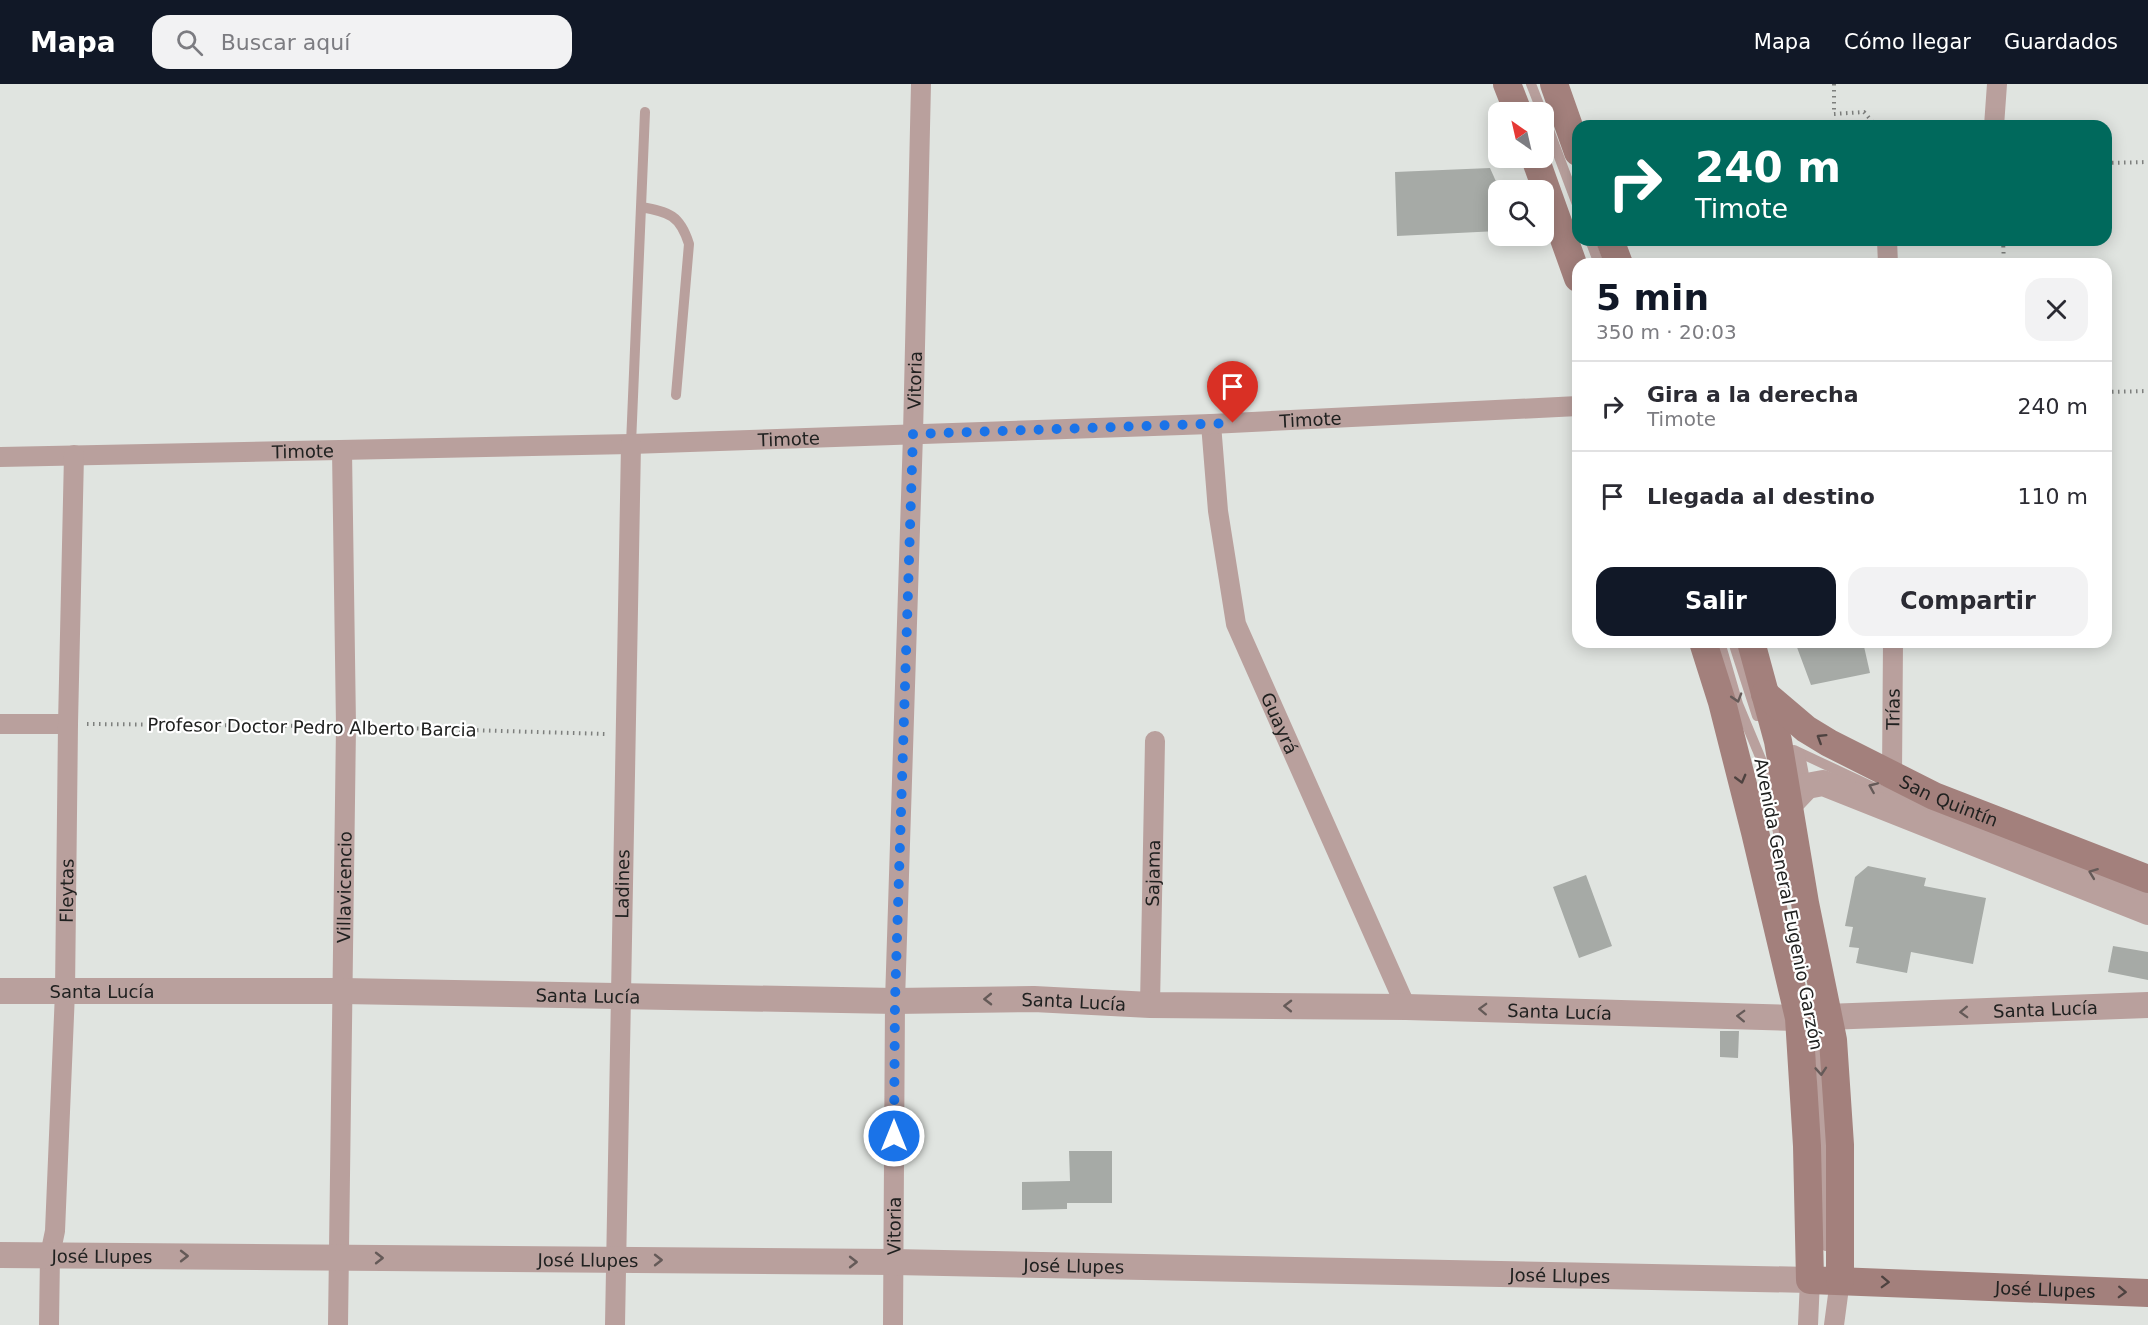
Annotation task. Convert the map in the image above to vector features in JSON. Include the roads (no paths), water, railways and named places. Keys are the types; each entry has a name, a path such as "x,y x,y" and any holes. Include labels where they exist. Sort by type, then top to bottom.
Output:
{"main road":[{"path":"1507,84 1514,102"},
{"path":"1554,84 1572,135"},
{"path":"1538,168 1572,262"},
{"name":"Avenida General Eugenio Garzón","path":"1705,648 1722,702 1749,809 1814,1015 1836,1067 1840,1145 1826,1274"},
{"name":"Avenida General Eugenio Garzón","path":"1753,648 1765,694 1788,749 1788,806 1805,903 1814,1015"},
{"name":"San Quintín","path":"1765,694 1806,729 1829,743 1934,796 2148,879"},
{"name":"José Llupes","path":"1826,1274 2148,1293"}],"street":[{"name":"Vitoria","path":"893,1325 895,1001 913,434 921,84"},
{"path":"1994,120 1997,84"},
{"name":"Timote","path":"0,457 631,444 1210,424 1572,406"},
{"name":"Guayrá","path":"1210,424 1218,512 1236,624 1406,1007"},
{"name":"Ladines","path":"615,1325 623,735 631,444"},
{"name":"Villavicencio","path":"338,1325 346,726 342,450"},
{"name":"Fleytas","path":"49,1325 50,1255 55,1231 65,992 74,455"},
{"name":"Trías","path":"1892,775 1893,648"},
{"path":"0,724 68,724"},
{"name":"Sajama","path":"1150,1005 1155,741"},
{"name":"San Quintín","path":"1788,806 1807,786 1823,783 2148,912"},
{"name":"Santa Lucía","path":"0,991 343,991 895,1001 1034,999 1150,1005 1406,1007 1814,1015 2148,1005"},
{"name":"José Llupes","path":"0,1255 894,1262 1826,1274"},
{"path":"1809,1325 1826,1274"},
{"path":"1826,1274 1834,1325"}],"lane":[{"path":"1531,84 1538,102"},
{"path":"631,444 645,112"},
{"path":"1554,143 1572,191"},
{"path":"641,207 663,211 675,218 684,228 688,244 676,395"},
{"name":"Avenida General Eugenio Garzón","path":"1722,648 1738,704 1766,771 1792,905"},
{"name":"Avenida General Eugenio Garzón","path":"1735,648 1756,714 1769,735 1788,749"},
{"name":"San Quintín","path":"1788,749 1873,787 2148,894"}]}
